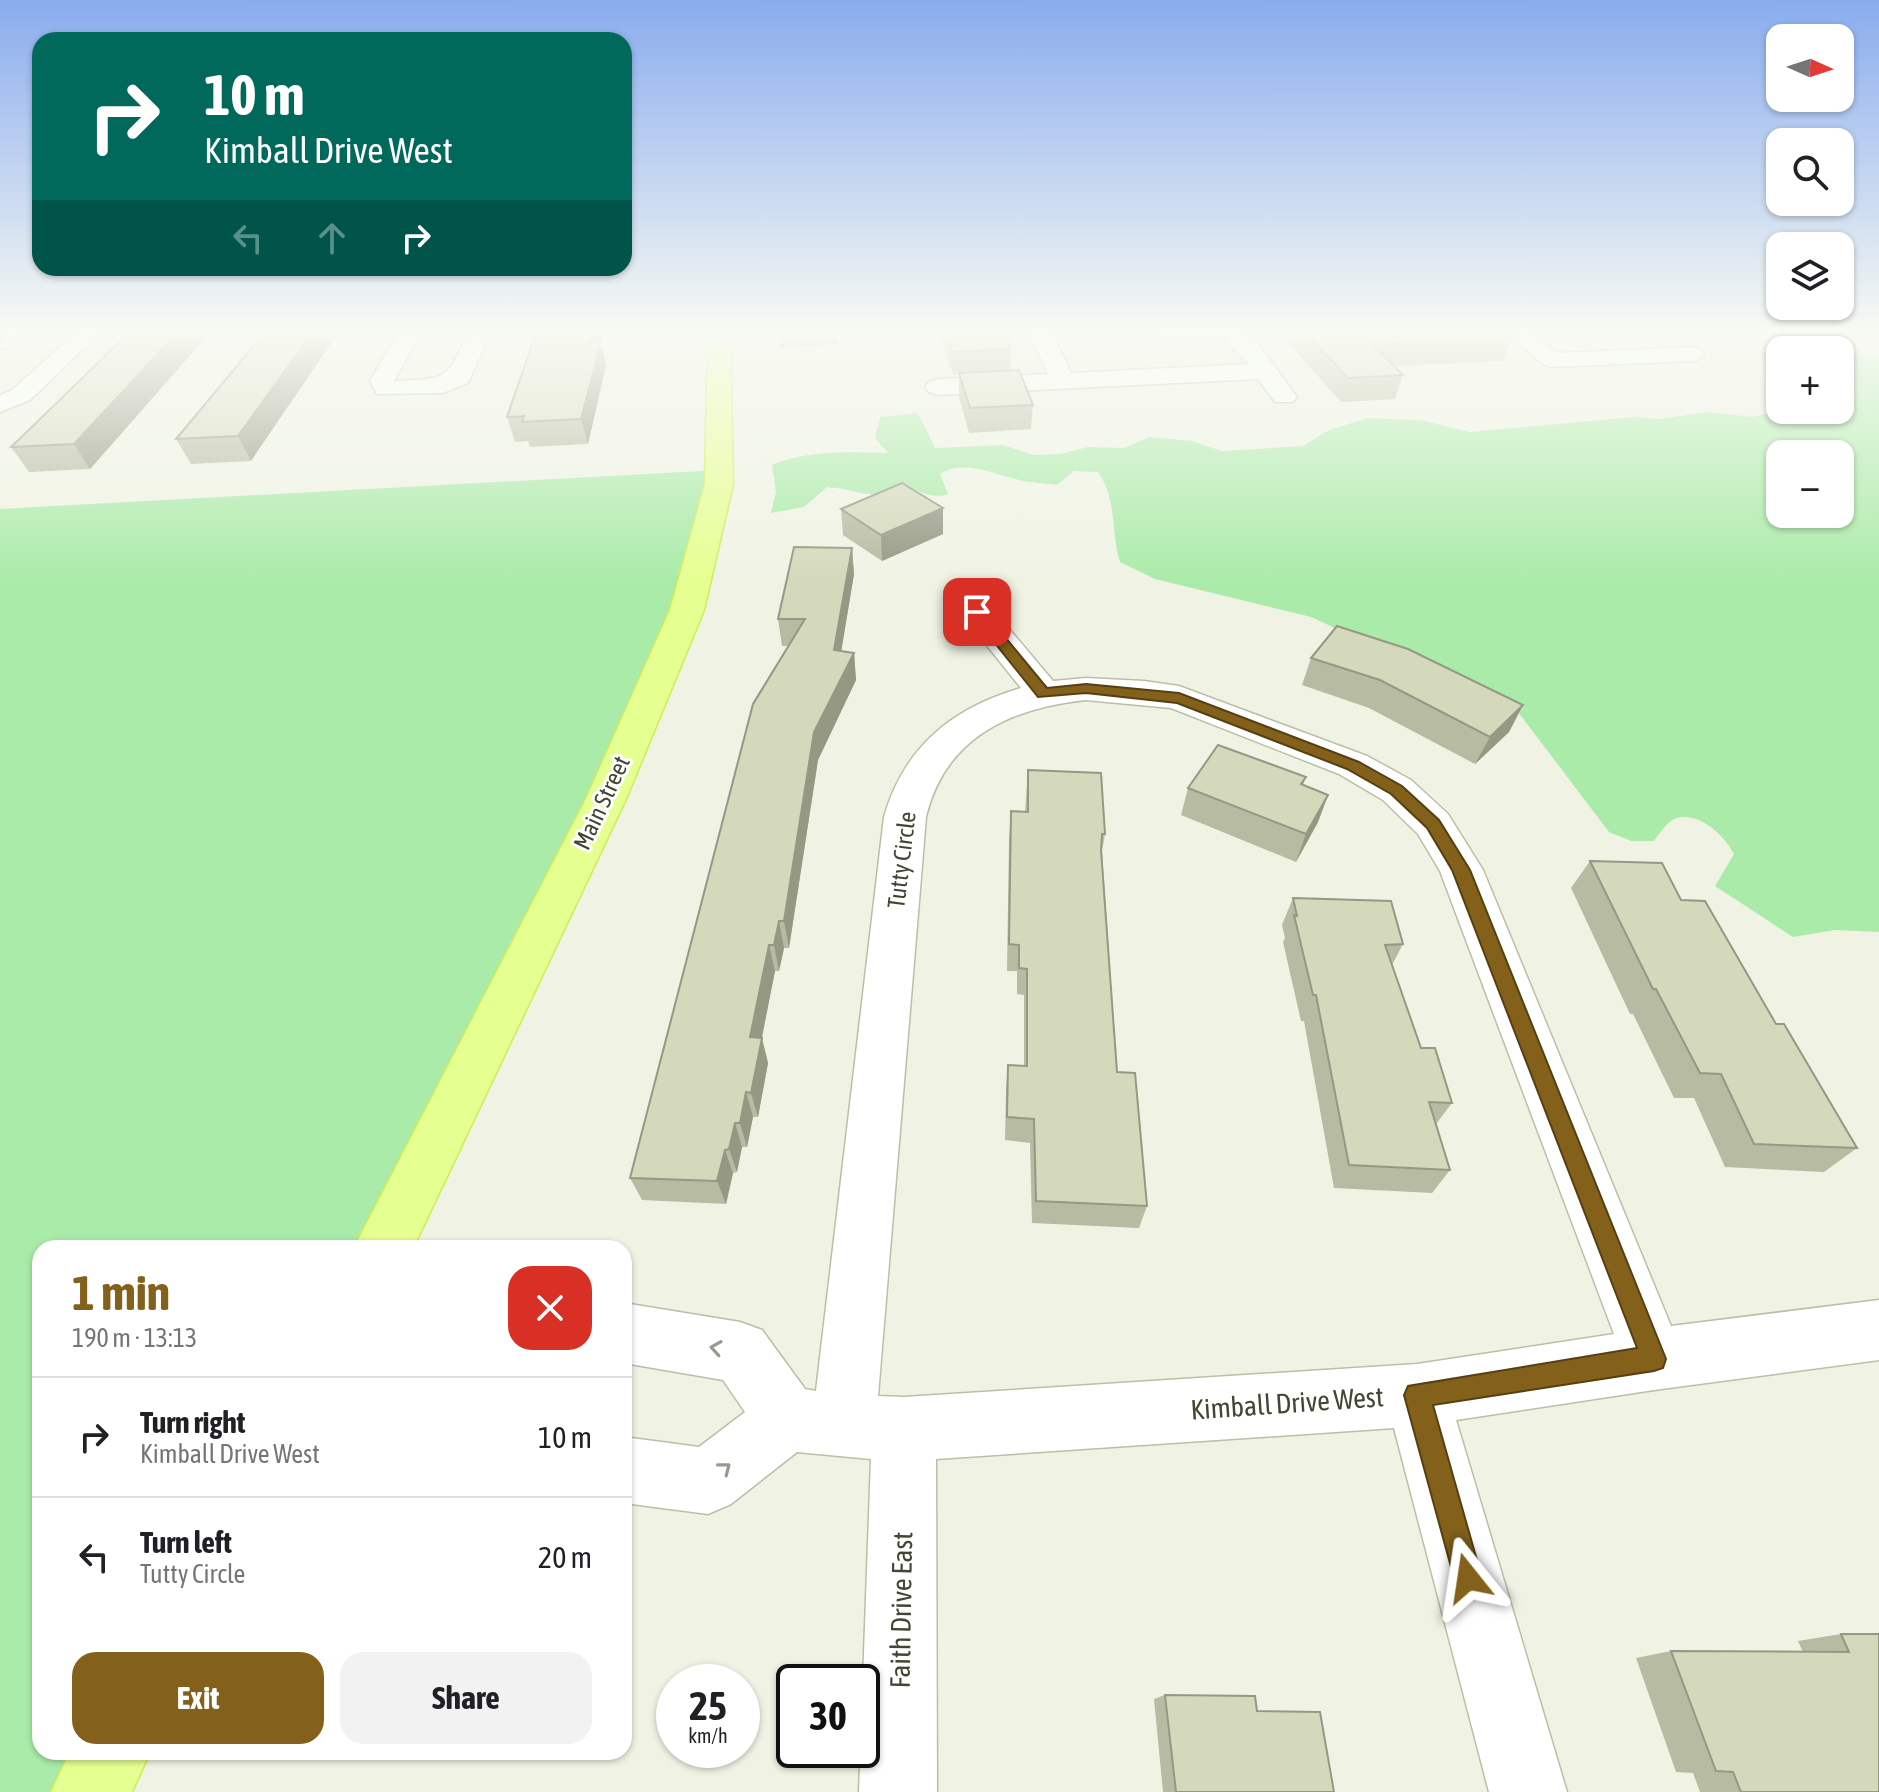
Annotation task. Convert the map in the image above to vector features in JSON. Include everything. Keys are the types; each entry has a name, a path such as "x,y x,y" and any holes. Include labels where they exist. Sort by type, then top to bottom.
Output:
{"main road":[{"name":"Main Street","path":"387,1240 606,799 687,610 719,484 719,414"},
{"path":"90,1792 108,1760"}],"street":[{"path":"977,612 1044,693"},
{"name":"Tutty Circle","path":"845,1425 908,807 913,786 957,733 1000,706 1044,693 1086,689 1179,698 1353,765 1397,790 1433,824 1461,870 1654,1359"},
{"name":"Kimball Drive West","path":"845,1425 1417,1395 1654,1359 1879,1330"},
{"path":"632,1334 740,1352 845,1425"},
{"path":"1417,1395 1528,1792"},
{"path":"632,1471 708,1481 845,1425"},
{"name":"Faith Drive East","path":"845,1425 898,1792"}],"green space":[{"path":"912,414 918,414 935,448 1003,445 1033,455 1061,454 1088,447 1124,448 1149,437 1192,441 1222,451 1303,446 1329,430 1368,418 1421,420 1470,432 1633,417 1660,419 1722,414 1753,417 1766,414 1766,424 1854,424 1854,414 1879,414 1879,932 1835,930 1793,937 1715,886 1734,854 1718,833 1703,822 1677,818 1667,824 1654,841 1631,841 1609,832 1518,712 1311,617 1155,579 1120,562 1111,505 1098,472 1074,471 1057,485 1024,481 979,469 959,468 940,474 948,494 942,496 903,486 872,494 827,487 804,507 771,513 776,492 772,465 814,454 888,453 875,438 880,417"},
{"path":"719,470 687,610 387,1240 32,1240 32,1760 108,1760 90,1792 0,1792 0,509"}],"building":[{"path":"46,414 102,414 74,444 11,447"},
{"path":"197,414 254,414 238,436 176,439"},
{"path":"508,414 582,414 581,419 522,422 524,416 507,417"},
{"path":"902,483 943,508 881,535 841,509"},
{"path":"794,547 852,548 834,650 854,653 814,732 784,921 779,921 774,945 769,945 750,1037 762,1038 751,1093 746,1092 740,1123 735,1123 717,1181 630,1178 753,704 805,619 778,619"},
{"path":"1337,626 1408,649 1523,705 1490,737 1380,680 1311,658"},
{"path":"1218,745 1306,777 1301,784 1328,795 1306,834 1188,788"},
{"path":"1028,770 1101,773 1105,834 1102,834 1101,850 1117,1072 1135,1073 1147,1206 1036,1201 1034,1119 1007,1117 1008,1065 1027,1066 1027,969 1019,968 1019,945 1009,944 1011,811 1028,812"},
{"path":"1590,861 1662,863 1681,900 1705,901 1776,1024 1784,1024 1857,1148 1754,1144 1721,1074 1700,1073 1656,989 1653,989"},
{"path":"1293,898 1391,901 1403,944 1385,945 1421,1048 1435,1048 1452,1103 1429,1102 1450,1170 1349,1165 1316,995 1313,995 1294,915 1297,916"},
{"path":"1841,1634 1879,1634 1879,1792 1741,1792 1733,1772 1716,1771 1671,1651 1849,1652"},
{"path":"1165,1695 1255,1696 1257,1711 1320,1712 1334,1792 1176,1792"}],"route":[{"path":"977,612 1044,693 1086,689 1144,692 1179,698 1353,765 1397,790 1433,824 1461,870 1654,1359 1417,1395 1468,1578"}]}
